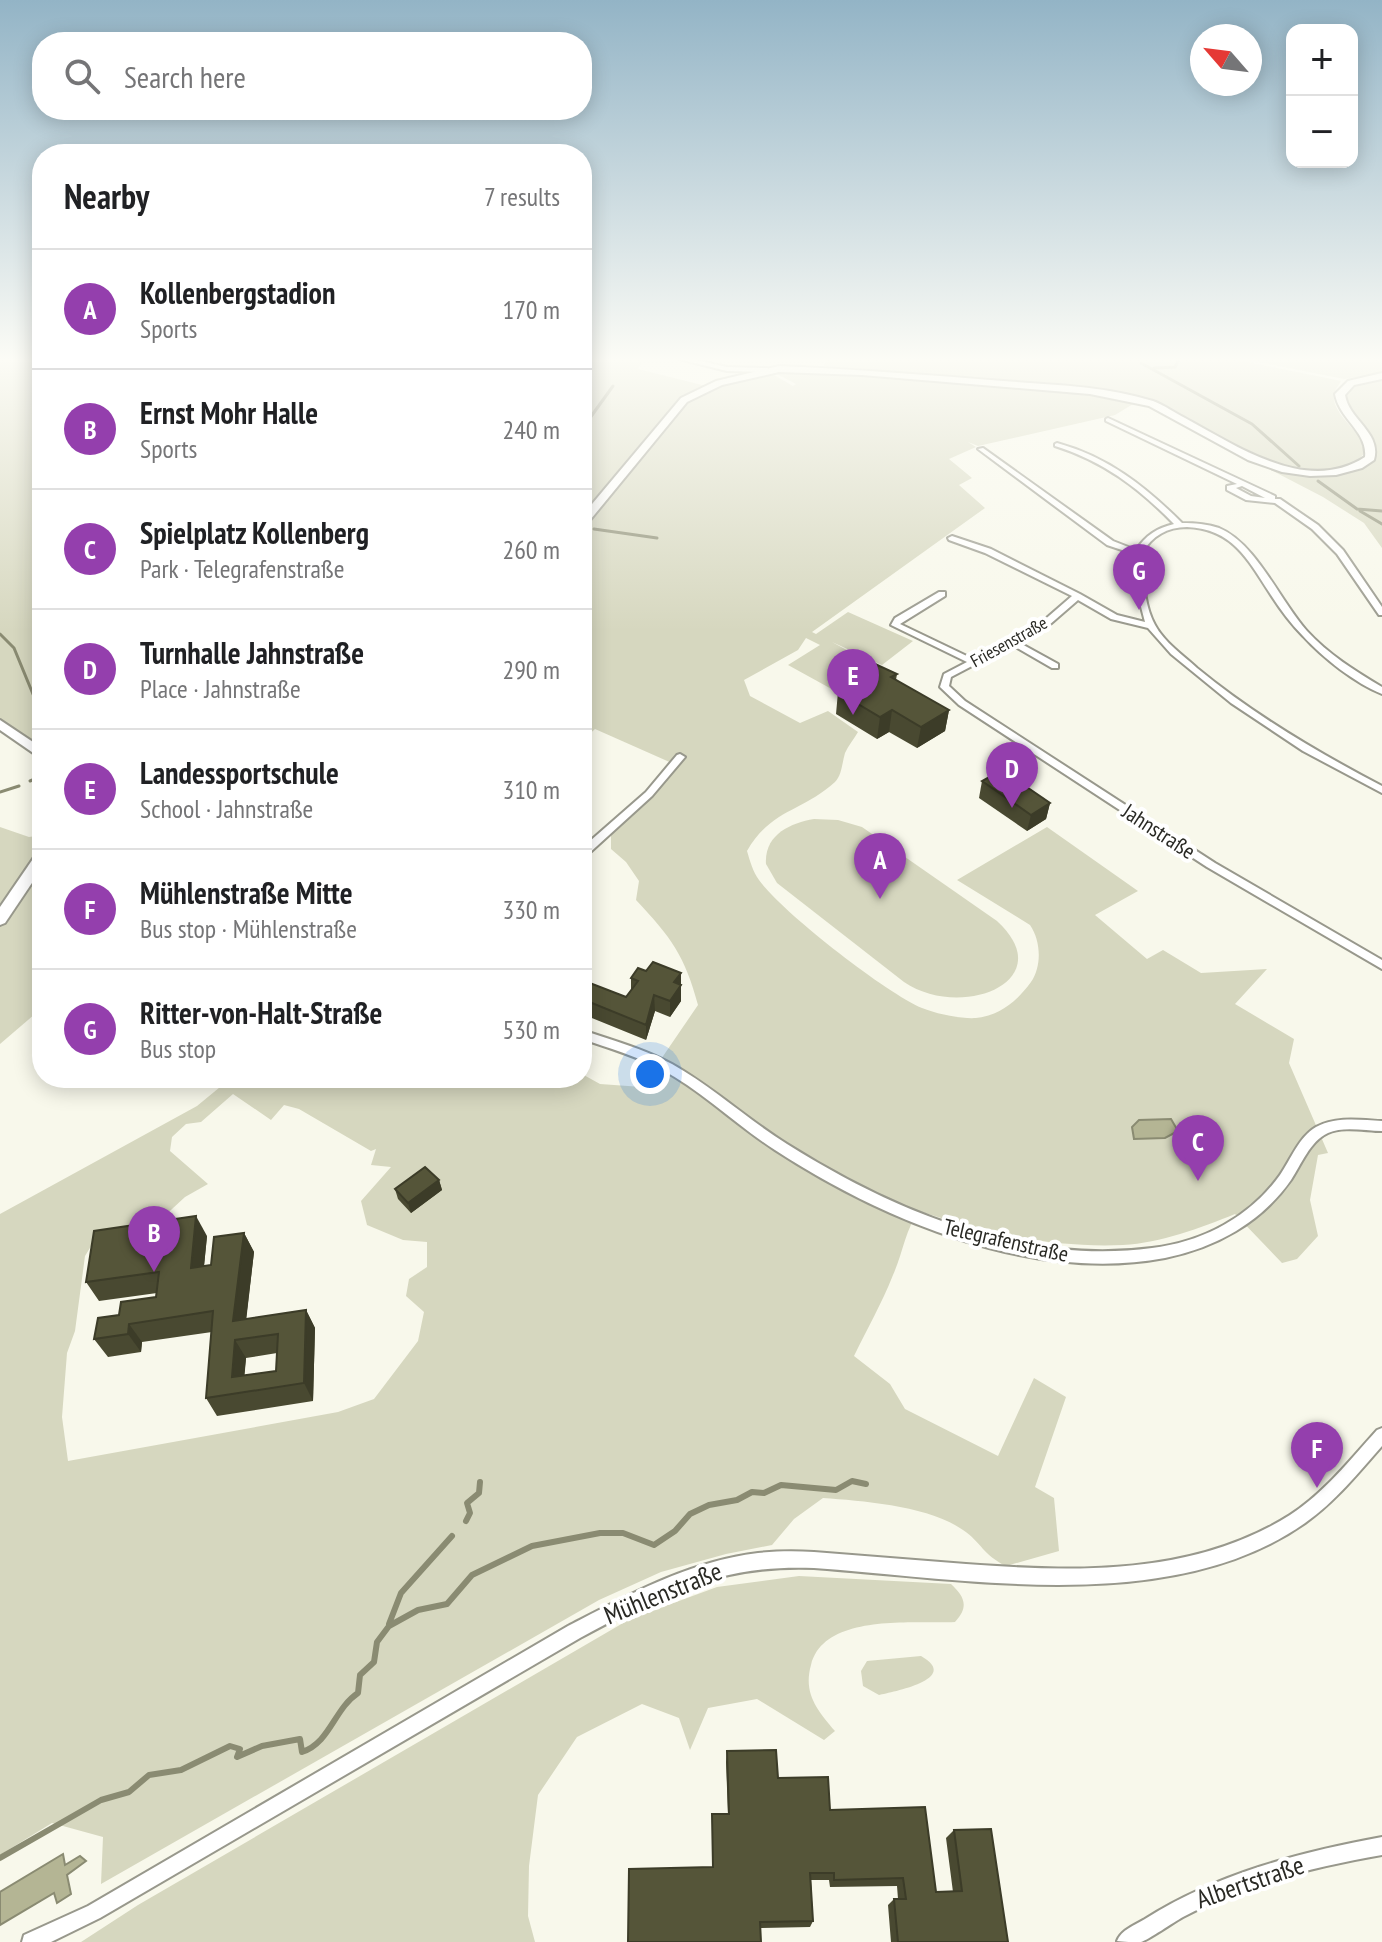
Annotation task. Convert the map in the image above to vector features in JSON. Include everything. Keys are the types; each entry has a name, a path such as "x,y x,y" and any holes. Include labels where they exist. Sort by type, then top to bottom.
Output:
{"main road":[{"path":"592,511 643,450"},
{"path":"1239,450 1268,465 1315,473 1351,469 1370,458 1372,450"},
{"path":"0,724 32,748"},
{"path":"0,919 32,872"}],"street":[{"path":"982,450 1110,543 1138,553"},
{"path":"1072,450 1121,472 1156,499 1180,525"},
{"path":"1170,450 1277,501 1325,536 1382,613"},
{"path":"1243,484 1230,488 1249,498 1277,501"},
{"path":"1382,691 1346,668 1313,641 1274,594 1242,544 1218,531 1180,525 1152,535 1138,553 1140,584 1151,626 1170,649 1216,689 1298,744 1382,790"},
{"name":"Friesenstraße","path":"952,538 988,551 1114,617 1151,626"},
{"path":"942,594 898,620 895,625 974,662"},
{"name":"Friesenstraße","path":"944,687 947,676 1045,624 1077,596"},
{"path":"1013,642 1055,666"},
{"name":"Jahnstraße","path":"944,687 962,703 1211,865 1382,965"},
{"path":"592,845 649,794 680,757"},
{"name":"Telegrafenstraße","path":"592,1038 670,1069 792,1154 879,1201 977,1238 1067,1255 1153,1254 1213,1238 1257,1210 1271,1197 1319,1131 1334,1127 1382,1126"},
{"name":"Mühlenstraße","path":"31,1942 94,1912 574,1632 643,1596 689,1578 742,1563 792,1559 988,1573 1145,1574 1224,1555 1267,1537 1296,1520 1329,1494 1382,1435"},
{"name":"Albertstraße","path":"1126,1941 1163,1916 1224,1886 1346,1852 1382,1846"}],"shaded area":[{"path":"0,450 32,450 32,740 0,721"},
{"path":"592,450 638,450 592,506"},
{"path":"647,450 970,450 949,459 972,478 959,485 985,508 812,632 816,634 848,612 913,641 882,665 832,642 882,669 878,675 849,660 868,672 837,692 788,665 820,645 806,638 798,650 744,680 750,696 800,723 828,711 858,732 845,753 835,782 777,819 756,837 747,851 753,870 789,911 860,969 922,1008 956,1017 993,1014 1014,1001 1035,976 1039,954 1030,925 957,880 1047,827 1138,891 1095,915 1147,959 1163,950 1201,973 1267,969 1235,1004 1294,1039 1289,1063 1328,1153 1318,1155 1310,1200 1318,1236 1297,1259 1282,1263 1235,1214 1166,1238 1123,1245 1097,1245 1020,1237 919,1211 910,1226 889,1285 854,1356 890,1384 905,1409 998,1456 1034,1378 1066,1397 1035,1487 1054,1498 1059,1551 1006,1566 963,1530 933,1515 896,1506 823,1498 794,1519 772,1545 661,1572 599,1600 101,1884 103,1837 52,1823 0,1855 0,1214 197,1106 219,1088 592,1088 592,1080 600,1084 642,1087 698,1005 688,973 675,948 636,900 639,881 626,862 611,849 611,828 674,764 595,729 592,732 592,514","holes":["233,1094 271,1120 284,1105 299,1109 371,1151 376,1149 371,1165 391,1167 361,1201 367,1225 403,1240 427,1242 427,1267 409,1279 406,1296 424,1312 418,1341 374,1399 338,1412 68,1461 62,1417 67,1353 75,1331 85,1256 93,1243 159,1221 185,1197 208,1184 170,1151 172,1137 186,1124 201,1122"]},
{"path":"1239,450 1366,450 1354,463 1325,470 1281,467"},
{"path":"1374,450 1382,450 1382,548 1364,523 1323,497 1265,467 1328,474 1374,456"},
{"path":"814,819 838,820 862,827 997,921 1014,942 1018,961 1011,977 996,989 976,996 952,997 927,993 904,982 777,883 766,864 769,845 788,827"},
{"path":"0,827 32,837 32,865 0,912"},
{"path":"32,879 32,1017 0,1044 0,925"},
{"path":"1171,1119 1178,1131 1165,1138 1134,1139 1132,1127 1139,1120"},
{"path":"799,1576 951,1584 960,1593 964,1607 955,1622 894,1623 851,1629 819,1648 811,1665 809,1684 813,1701 835,1731 824,1740 757,1699 708,1708 690,1750 679,1718 642,1704 577,1737 538,1795 529,1866 528,1916 535,1942 81,1942 138,1905 630,1619 717,1587"},
{"path":"921,1656 932,1664 934,1671 920,1683 879,1695 863,1686 861,1671 867,1661"},
{"path":"63,1854 65,1865 80,1856 86,1861 67,1875 71,1894 57,1903 54,1893 0,1925 0,1892"}],"building":[{"path":"875,664 897,674 891,677 949,710 921,727 892,710 880,717 838,692 855,682 850,679"},
{"path":"1002,770 1050,803 1031,815 982,781"},
{"path":"653,962 681,973 674,982 681,985 670,1001 654,995 646,1025 592,1003 592,984 626,997 638,981 631,978 638,968 646,971"},
{"path":"425,1167 439,1180 408,1203 395,1189"},
{"path":"196,1216 191,1268 211,1265 214,1237 244,1233 233,1321 306,1310 304,1383 206,1398 213,1311 129,1324 128,1334 94,1339 98,1318 119,1315 121,1302 156,1297 159,1272 86,1282 94,1231","holes":["278,1334 276,1371 232,1377 235,1340"]},
{"path":"776,1750 778,1778 828,1777 830,1810 925,1807 936,1892 962,1891 954,1830 991,1829 1008,1942 898,1942 894,1899 906,1899 903,1878 834,1880 834,1873 810,1873 813,1921 760,1922 761,1942 628,1942 629,1869 713,1867 712,1814 729,1814 727,1751"}],"waterway":[{"path":"1281,450 1299,466"},
{"path":"1318,481 1357,509 1382,511"},
{"path":"1360,511 1382,524"},
{"path":"594,529 657,538"},
{"path":"0,634 14,648 32,692"},
{"path":"0,792 19,786"},
{"path":"0,1858 101,1800 129,1792 149,1775 181,1770 230,1746 240,1749 237,1757 262,1746 300,1739 302,1752 311,1748 358,1693 360,1675 374,1662 377,1642 389,1626 418,1610 447,1604 472,1575 532,1546 600,1533 623,1533 654,1545 675,1531 690,1514 709,1505 737,1500 752,1492 764,1493 781,1485 836,1490 852,1481 866,1484"},
{"path":"466,1521 470,1513 467,1503 479,1493 480,1482"},
{"path":"389,1624 401,1593 452,1536"}],"place":[{"name":"Ritter-von-Halt-Straße","path":"1139,610"},
{"name":"Landessportschule","path":"853,715"},
{"name":"Turnhalle Jahnstraße","path":"1012,808"},
{"name":"Kollenbergstadion","path":"880,899"},
{"name":"Spielplatz Kollenberg","path":"1198,1181"},
{"name":"Ernst Mohr Halle","path":"154,1272"},
{"name":"Mühlenstraße Mitte","path":"1317,1488"}]}
